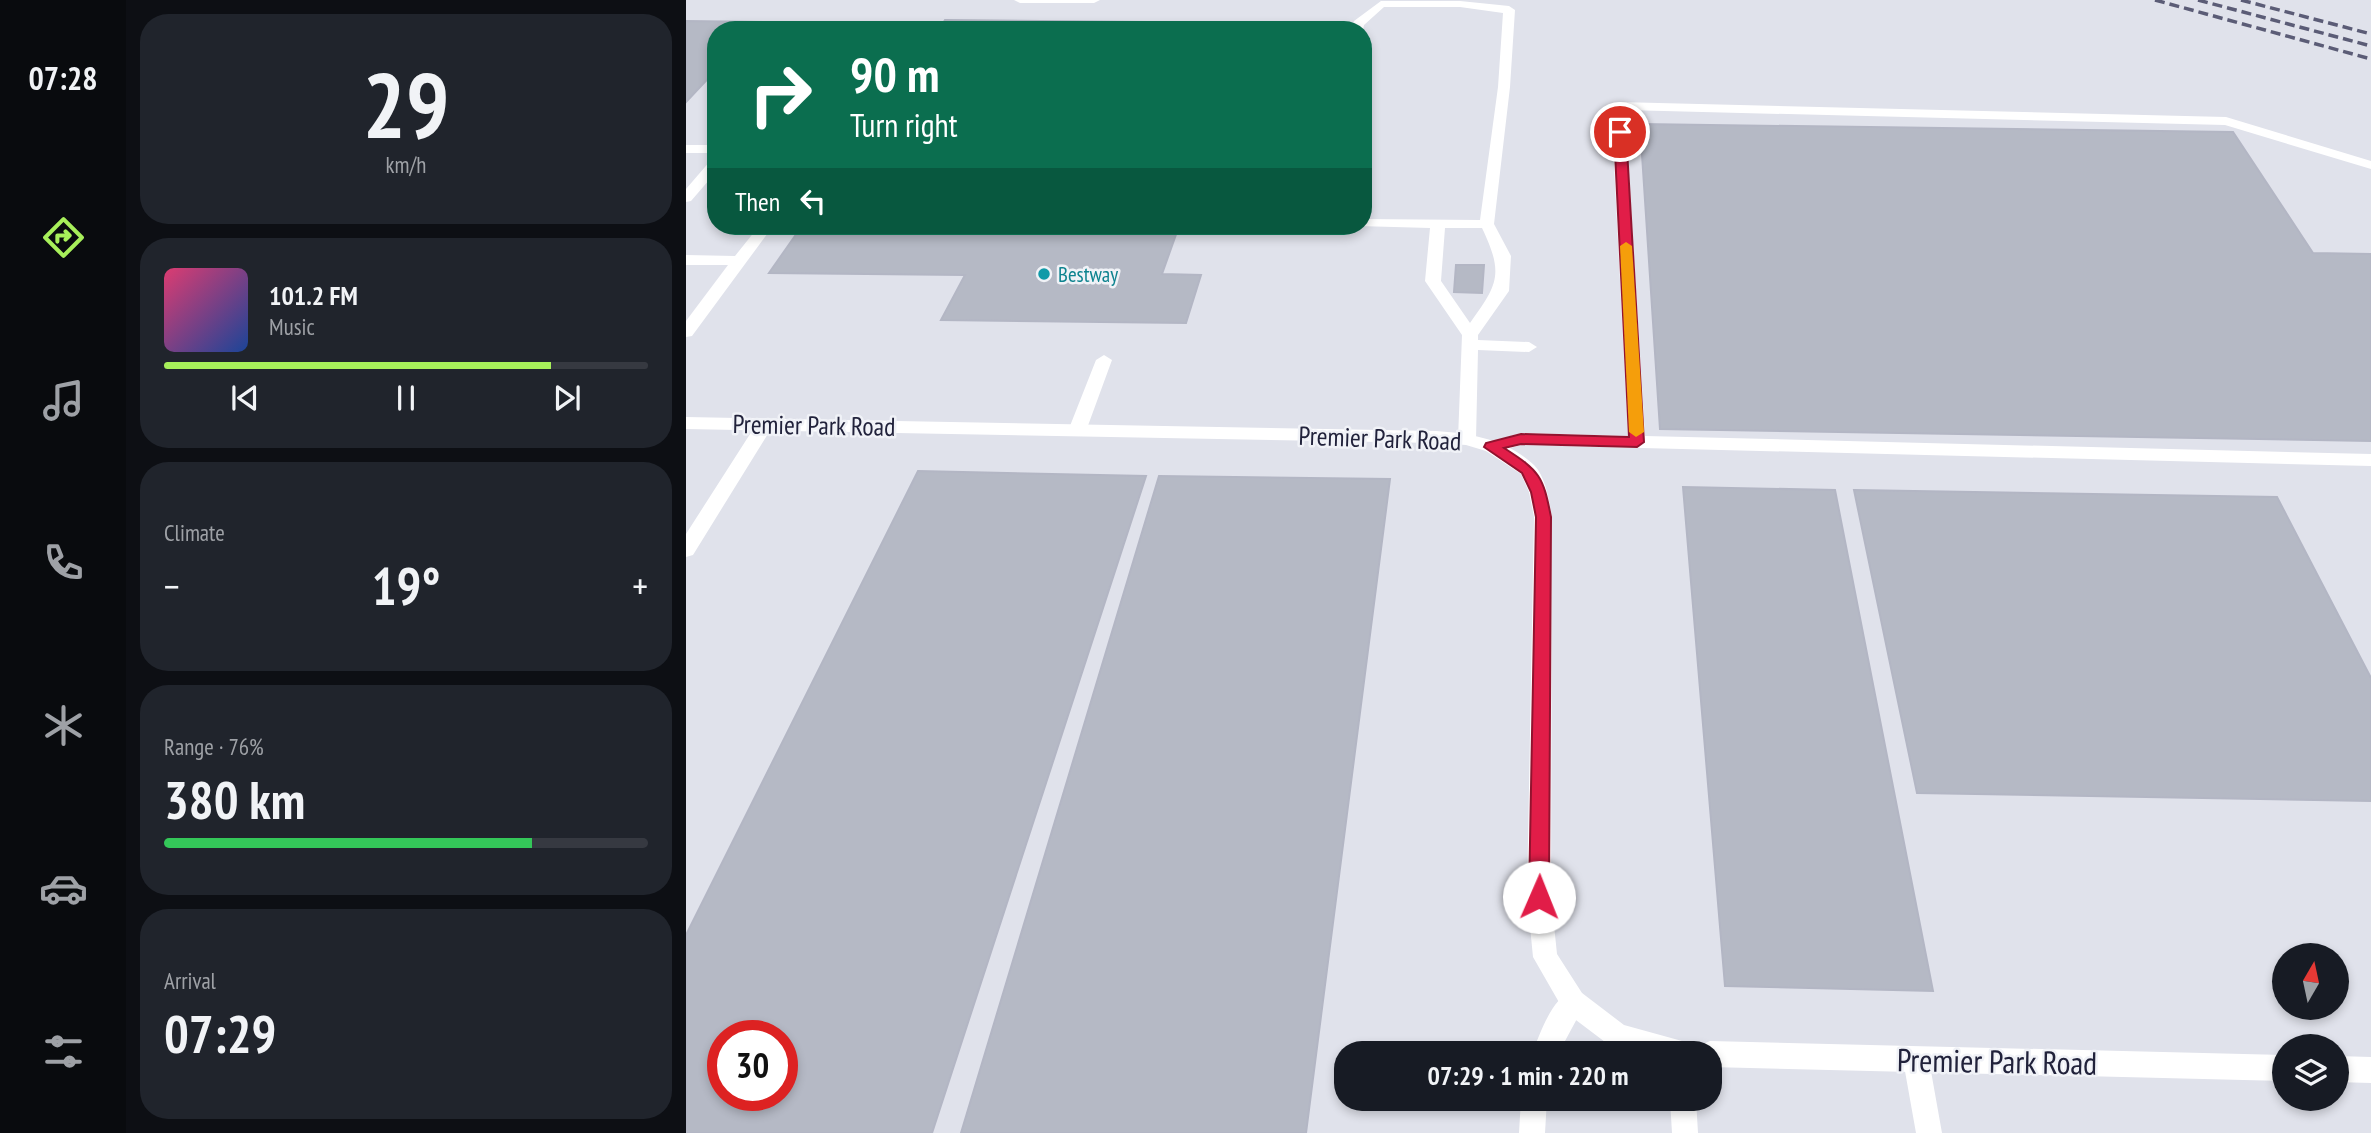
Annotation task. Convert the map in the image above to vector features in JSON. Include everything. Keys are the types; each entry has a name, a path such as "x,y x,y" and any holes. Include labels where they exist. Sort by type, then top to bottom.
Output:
{"street":[{"path":"1020,0 1094,0"},
{"path":"1362,21 1381,4 1460,4 1508,9 1504,87 1487,223 1503,256 1501,291 1470,340 1467,439"},
{"path":"2371,165 2226,121 1619,106 1637,442 2371,460"},
{"path":"686,149 707,149"},
{"path":"686,198 707,174"},
{"path":"1372,223 1487,223"},
{"path":"1438,224 1433,281 1470,340"},
{"path":"686,332 759,235"},
{"path":"686,260 739,261"},
{"path":"1470,340 1529,347"},
{"path":"1077,430 1104,360"},
{"name":"Premier Park Road","path":"686,423 1467,439 1492,447 1528,470 1538,492 1543,517 1539,897 1545,957 1573,1002 1618,1036 1636,1041"},
{"path":"686,550 765,424"},
{"path":"1550,1041 1573,1002"},
{"name":"Premier Park Road","path":"1722,1054 2272,1068"},
{"path":"1916,1060 1929,1133"},
{"path":"2349,1069 2371,1070"},
{"path":"1532,1133 1533,1111"},
{"path":"1684,1111 1685,1133"}],"lane":[{"path":"1492,447 1521,439 1637,442"}],"building":[{"path":"945,20 1047,21 944,21"},
{"path":"686,21 707,21 707,80 686,102"},
{"path":"1640,124 2233,132 2313,253 2371,254 2371,441 1660,429"},
{"name":"Bestway","path":"796,235 1176,235 1162,274 1201,275 1186,323 941,320 965,275 769,273"},
{"path":"1456,265 1484,265 1482,293 1454,292"},
{"path":"918,471 1146,476 932,1133 686,1133 686,935"},
{"path":"1159,476 1390,479 1306,1133 961,1133"},
{"path":"1683,487 1835,490 1933,991 1725,986"},
{"path":"1854,490 2277,497 2371,678 2371,801 1917,793"}],"railway":[{"path":"2155,0 2371,59"},
{"path":"2198,0 2371,46"},
{"path":"2241,0 2371,34"}],"slow traffic":[{"path":"1626,246 1636,432"}],"place":[{"name":"Bestway","path":"1044,274"}],"route":[{"path":"1539,897 1543,517 1538,492 1528,470 1492,447 1521,439 1637,442 1620,132"}]}
